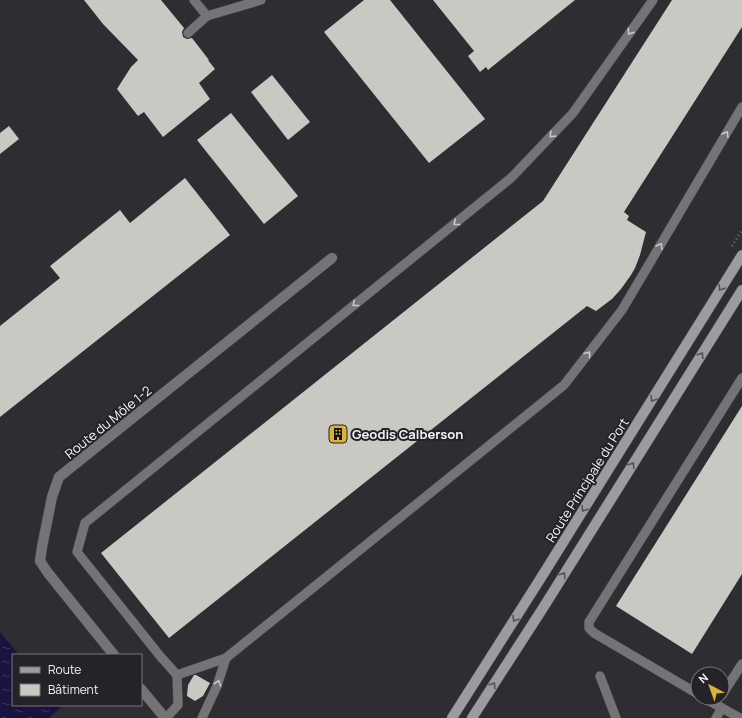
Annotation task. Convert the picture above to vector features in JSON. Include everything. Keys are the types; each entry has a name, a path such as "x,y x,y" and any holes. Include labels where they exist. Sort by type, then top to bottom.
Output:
{"main road":[{"name":"Route Principale du Port","path":"452,718 742,255"},
{"path":"472,718 543,608 742,290"}],"street":[{"name":"Route du Môle 1-2","path":"113,654 40,561 52,497 59,477 332,258"},
{"path":"142,690 165,718"}],"lane":[{"path":"194,0 207,16"},
{"path":"188,33 207,16 261,0"},
{"path":"165,718 178,705 177,675 160,656 77,552 85,523 511,178 573,113 653,0"},
{"path":"177,675 226,658 564,384 622,310 742,106"},
{"path":"690,689 594,633 589,628 589,622 742,378"},
{"path":"202,718 218,686 226,658"},
{"path":"730,683 742,664"},
{"path":"600,676 616,718"},
{"path":"716,718 719,706"},
{"path":"723,706 740,718"}],"water":[{"path":"0,632 18,654 12,654 12,706 61,707 49,718 0,718"}],"building":[{"path":"84,0 161,0 184,28 182,32 183,37 187,39 192,38 215,69 199,83 210,99 163,137 144,112 138,116 117,89 131,67 138,60 103,24"},
{"path":"364,0 390,0 485,119 429,163 324,32"},
{"path":"433,0 575,0 488,70 486,67 480,72 468,56 474,51"},
{"name":"Geodis Calberson","path":"672,0 742,0 742,27 624,212 629,216 627,220 646,232 635,268 621,289 612,299 596,311 587,306 169,638 101,553 543,201"},
{"path":"272,75 310,122 288,140 251,92"},
{"path":"231,113 298,196 264,224 197,140"},
{"path":"9,126 19,139 0,154 0,133"},
{"path":"185,178 230,235 0,417 0,326 60,278 50,266 120,210 130,223"},
{"path":"742,406 742,574 692,654 616,606"},
{"path":"194,675 210,683 203,696 195,701 187,696 188,685"}],"place":[{"name":"Geodis Calberson","path":"338,434"}]}
